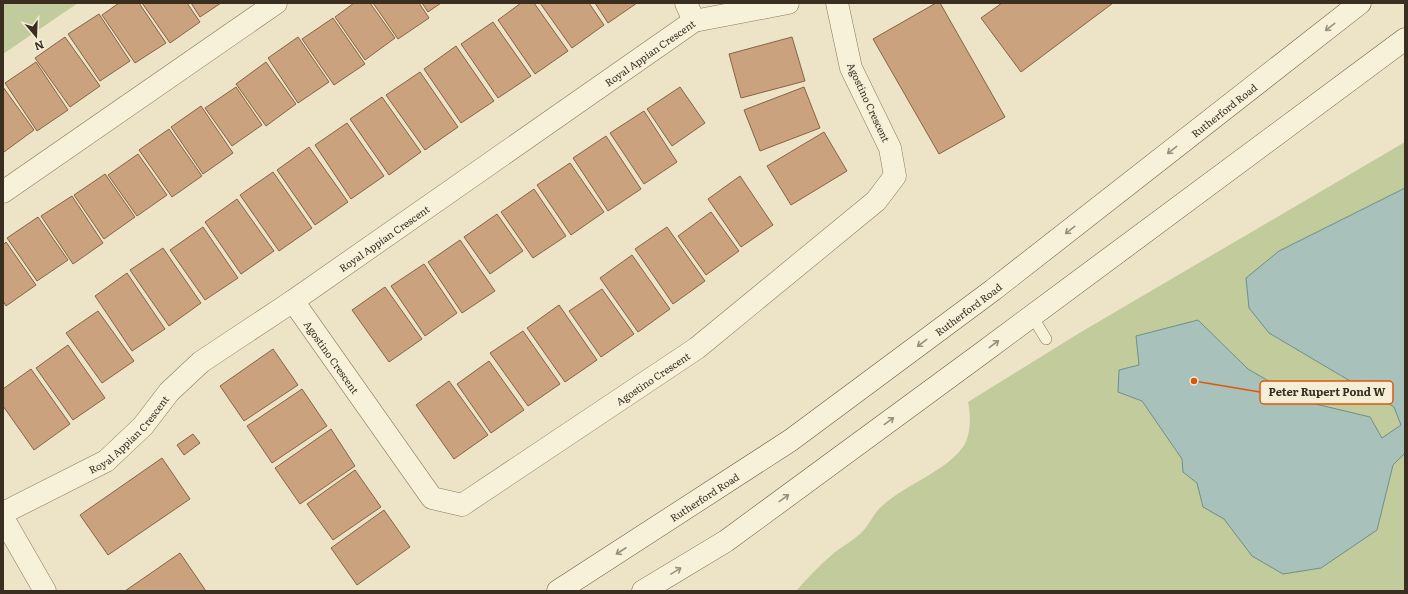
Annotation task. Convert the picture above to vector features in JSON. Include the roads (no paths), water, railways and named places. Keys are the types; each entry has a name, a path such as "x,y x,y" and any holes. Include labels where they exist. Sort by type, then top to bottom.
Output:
{"street":[{"path":"3,192 276,3"},
{"name":"Royal Appian Crescent","path":"3,513 106,461 143,426 169,392 201,362 292,301 690,12 788,3"},
{"name":"Agostino Crescent","path":"292,301 432,498 462,505 697,348 876,201 895,176 890,148 851,68 837,3"},
{"name":"Rutherford Road","path":"558,591 798,435 993,290 1360,3"},
{"path":"643,591 726,541 1405,39"},
{"path":"3,518 45,591"}],"lane":[{"path":"1032,316 1046,339"}],"water":[{"path":"1405,188 1405,453 1393,465 1377,530 1321,568 1283,574 1252,556 1224,519 1203,507 1197,483 1183,472 1182,459 1142,401 1118,392 1119,370 1139,365 1136,336 1198,320 1248,369 1303,401 1370,417 1382,438 1401,425 1394,407 1269,333 1249,308 1246,278 1279,251"}],"place":[{"name":"Peter Rupert Pond W","path":"1194,381"}]}
